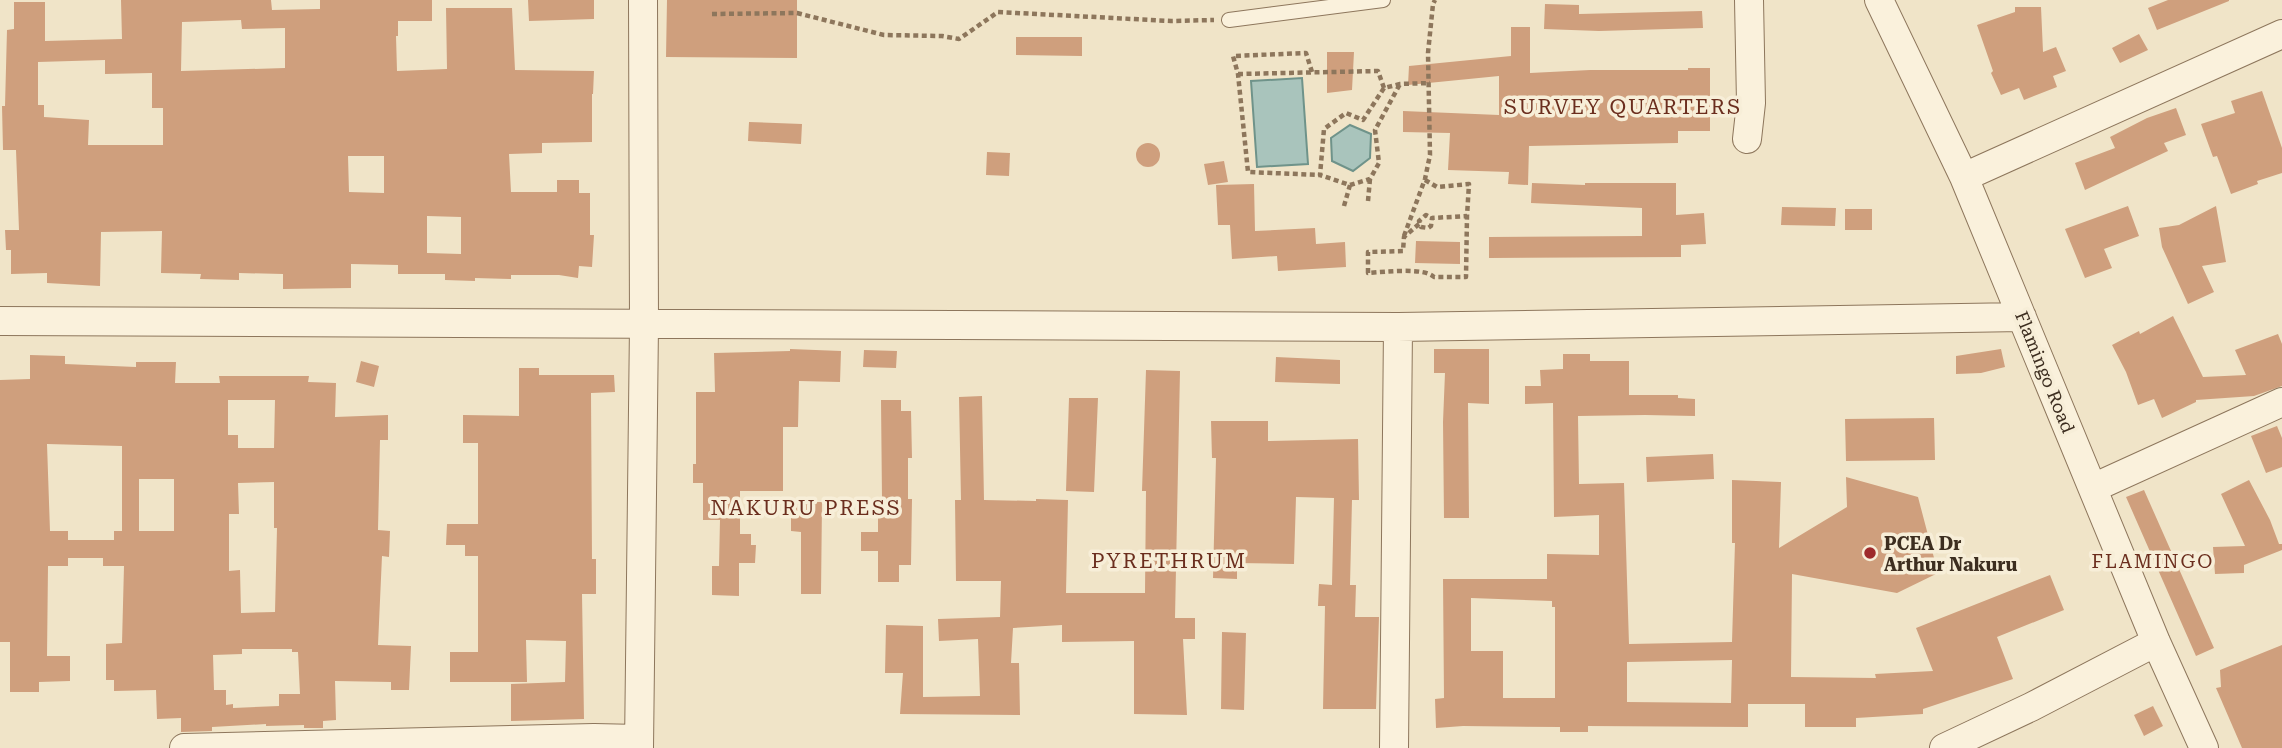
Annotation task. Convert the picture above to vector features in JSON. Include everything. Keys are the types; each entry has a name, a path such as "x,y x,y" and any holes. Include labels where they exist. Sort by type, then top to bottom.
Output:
{"street":[{"path":"184,748 566,739 639,743 644,324 643,0"},
{"path":"1746,139 1751,103 1749,0"},
{"name":"Flamingo Road","path":"1879,0 1964,177 2157,642 2204,748"},
{"path":"1964,177 2282,34"},
{"path":"0,321 1398,327 2022,317"},
{"path":"1394,748 1398,327"},
{"path":"2093,488 2282,402"},
{"path":"1944,748 2157,642"}],"lane":[{"path":"1229,20 1383,0"}],"path":[{"path":"1424,180 1437,187 1469,184 1465,277 1434,277 1430,272 1411,271 1368,273 1368,252 1403,251 1404,237 1424,180 1430,155 1428,53 1435,0"},
{"path":"712,14 797,13 884,35 959,39 998,12 1171,21 1229,20"},
{"path":"1312,72 1306,53 1233,56 1238,74 1248,172 1320,175 1350,185 1370,179"},
{"path":"1238,74 1378,71 1384,88"},
{"path":"1320,175 1324,129 1346,113 1363,120 1384,88 1400,84 1430,83"},
{"path":"1368,201 1370,179 1380,163 1374,130 1400,84"},
{"path":"1344,206 1350,185"},
{"path":"1404,237 1426,215 1432,218 1467,216"},
{"path":"1419,224 1428,228 1432,218"}],"water":[{"path":"1302,78 1308,164 1257,167 1251,81"},
{"path":"1350,125 1371,134 1370,158 1353,171 1332,161 1331,138"}],"building":[{"path":"121,0 271,0 272,10 320,9 320,0 432,0 432,21 398,21 397,71 447,69 446,8 512,8 515,70 594,71 592,142 542,143 542,153 509,154 511,192 557,192 557,180 579,180 579,193 590,193 590,235 594,235 592,267 579,266 578,278 559,275 511,275 511,279 475,278 475,281 445,280 445,274 398,274 398,265 351,264 351,288 283,289 283,274 239,273 239,280 200,279 201,274 161,273 162,231 101,232 100,286 47,283 47,273 11,274 11,250 6,250 5,230 19,230 16,150 3,150 2,106 5,106 7,30 14,29 14,2 45,2 45,41 122,39","holes":["241,20 242,29 285,28 285,68 181,71 182,22","105,60 105,74 152,73 152,108 163,108 163,145 88,145 89,120 44,117 44,105 38,105 38,62","348,156 384,156 384,193 349,192","427,216 461,217 461,254 427,253"]},
{"path":"528,0 594,0 594,19 529,21"},
{"path":"667,0 797,0 797,58 666,57"},
{"path":"2168,0 2229,1 2157,30 2148,8"},
{"path":"1545,4 1579,5 1579,14 1702,11 1703,28 1599,31 1544,29"},
{"path":"2015,7 2041,7 2043,52 2056,47 2066,71 2053,76 2057,87 2024,100 2019,88 2001,95 1991,73 1993,71 1977,25 2015,12"},
{"path":"1511,27 1530,27 1530,73 1710,68 1710,131 1678,131 1678,143 1529,146 1528,185 1508,184 1509,172 1448,170 1450,133 1403,132 1403,111 1499,115 1499,76 1408,85 1409,66 1511,56"},
{"path":"2139,34 2148,50 2120,63 2112,48"},
{"path":"1016,37 1082,37 1082,56 1016,55"},
{"path":"1327,52 1354,52 1352,90 1327,93"},
{"path":"2262,91 2282,148 2282,173 2257,181 2258,184 2231,194 2217,156 2213,157 2201,124 2235,113 2231,101"},
{"path":"2176,108 2186,135 2164,143 2168,151 2085,190 2075,163 2115,148 2110,137 2147,118"},
{"path":"749,122 802,124 801,144 748,141"},
{"path":"1148,143 1156,147 1160,155 1156,163 1148,167 1140,163 1136,155 1140,147"},
{"path":"987,152 1010,153 1009,176 986,175"},
{"path":"1224,161 1228,182 1208,185 1204,164"},
{"path":"1532,183 1676,183 1676,215 1704,213 1706,244 1681,245 1681,257 1489,258 1489,237 1642,236 1642,208 1531,203"},
{"path":"1254,184 1255,231 1315,228 1316,244 1345,242 1346,267 1278,271 1277,256 1232,259 1230,225 1218,225 1216,185"},
{"path":"2128,206 2139,236 2104,249 2112,268 2085,278 2065,229"},
{"path":"2216,206 2226,262 2202,266 2214,292 2188,304 2162,247 2159,228 2179,225"},
{"path":"1782,207 1836,208 1835,226 1781,225"},
{"path":"1845,209 1872,209 1872,230 1845,230"},
{"path":"1416,241 1460,242 1460,264 1415,263"},
{"path":"2173,316 2203,377 2246,375 2235,350 2278,334 2282,344 2282,386 2254,396 2196,400 2162,418 2154,399 2138,405 2126,372 2112,345"},
{"path":"790,349 841,351 840,382 799,381 798,427 783,427 783,491 740,491 740,534 751,534 751,545 756,545 755,563 739,563 739,596 712,595 712,566 719,566 720,520 703,520 703,483 693,483 693,464 696,464 696,392 715,392 714,353"},
{"path":"1434,349 1489,349 1489,404 1468,403 1469,518 1444,518 1445,373 1434,373"},
{"path":"2001,349 2005,367 1981,373 1956,374 1956,356"},
{"path":"864,350 897,351 896,368 863,367"},
{"path":"1563,354 1590,354 1590,361 1629,361 1629,395 1678,395 1678,398 1695,399 1695,416 1578,416 1579,484 1624,483 1629,644 1732,642 1735,543 1732,543 1732,480 1781,482 1779,548 1847,507 1846,477 1918,497 1938,573 1897,593 1792,574 1791,677 1876,678 1875,674 1933,671 1916,628 2050,575 2064,610 1997,637 2013,679 1923,709 1923,714 1856,718 1856,727 1805,727 1805,704 1748,704 1748,727 1588,726 1588,732 1560,732 1560,727 1436,728 1435,699 1444,698 1443,579 1547,579 1547,554 1599,555 1599,515 1554,517 1553,403 1525,404 1525,386 1541,386 1540,370 1563,369","holes":["1471,598 1552,601 1552,607 1555,607 1555,698 1503,698 1503,651 1471,651","1732,660 1731,703 1627,702 1627,662"]},
{"path":"30,355 65,356 65,364 136,367 136,362 176,362 175,383 220,383 219,376 309,376 308,382 336,383 335,417 388,415 388,440 380,440 378,530 390,531 389,557 382,556 378,645 411,646 409,690 391,690 391,682 335,681 336,720 323,721 323,728 266,724 181,732 181,718 157,719 156,690 114,691 114,680 106,680 106,644 122,643 124,566 103,566 103,558 68,558 68,566 48,566 47,656 70,656 70,681 39,682 39,692 10,692 10,642 0,642 0,380 30,379","holes":["228,400 275,400 274,448 238,448 238,435 228,435","47,444 122,446 122,531 114,531 114,540 68,540 68,531 50,531","139,479 174,479 174,531 139,531","274,482 274,528 277,528 275,612 241,613 240,570 229,571 229,514 239,514 238,483","242,649 292,649 292,652 298,652 300,694 279,694 279,706 233,708 233,704 226,705 226,690 214,690 213,655 242,654"]},
{"path":"1276,357 1340,360 1340,384 1275,382"},
{"path":"361,361 379,366 374,387 356,382"},
{"path":"519,368 539,368 539,375 614,375 615,392 591,393 592,559 596,559 596,594 582,594 584,719 511,721 511,684 565,682 566,641 526,640 527,682 450,682 450,652 478,652 478,556 465,556 465,545 446,545 447,524 478,524 478,443 463,443 463,415 519,416"},
{"path":"1146,370 1180,371 1175,618 1195,618 1195,639 1183,639 1187,715 1134,714 1134,641 1062,642 1062,625 1013,628 1011,663 1019,663 1020,715 900,714 903,673 885,673 886,625 923,626 923,697 980,696 978,639 939,641 938,619 1000,617 1001,581 956,581 955,500 961,500 959,397 982,396 984,500 1068,500 1066,593 1145,593 1146,491 1142,491"},
{"path":"1069,398 1098,398 1094,492 1066,491"},
{"path":"881,400 901,400 901,411 911,411 912,458 908,458 908,499 912,499 911,565 899,565 899,582 878,582 878,551 861,551 861,532 878,532 878,499 882,499"},
{"path":"1934,418 1935,460 1846,461 1845,419"},
{"path":"1211,421 1268,421 1268,441 1358,439 1359,500 1352,500 1350,585 1356,585 1355,617 1379,617 1376,709 1323,709 1325,606 1318,606 1319,584 1332,585 1334,498 1296,497 1294,564 1237,563 1237,579 1213,578 1216,458 1212,458"},
{"path":"2277,426 2282,438 2282,467 2266,473 2251,436"},
{"path":"1713,454 1714,479 1647,482 1646,457"},
{"path":"2249,480 2279,544 2282,544 2282,550 2244,565 2244,573 2215,574 2213,547 2245,546 2221,494"},
{"path":"2144,490 2214,648 2196,656 2126,497"},
{"path":"791,502 822,502 821,594 801,594 801,532 791,531"},
{"path":"1222,632 1246,633 1244,710 1221,709"},
{"path":"2282,645 2282,748 2242,748 2216,688 2221,687 2220,670"},
{"path":"2153,706 2163,726 2144,736 2134,715"}],"place":[{"name":"PCEA Dr Arthur Nakuru","path":"1870,553"}],"district":[{"name":"SURVEY QUARTERS","path":"1623,107"},
{"name":"NAKURU PRESS","path":"806,508"},
{"name":"PYRETHRUM","path":"1169,561"},
{"name":"FLAMINGO","path":"2153,561"}]}
